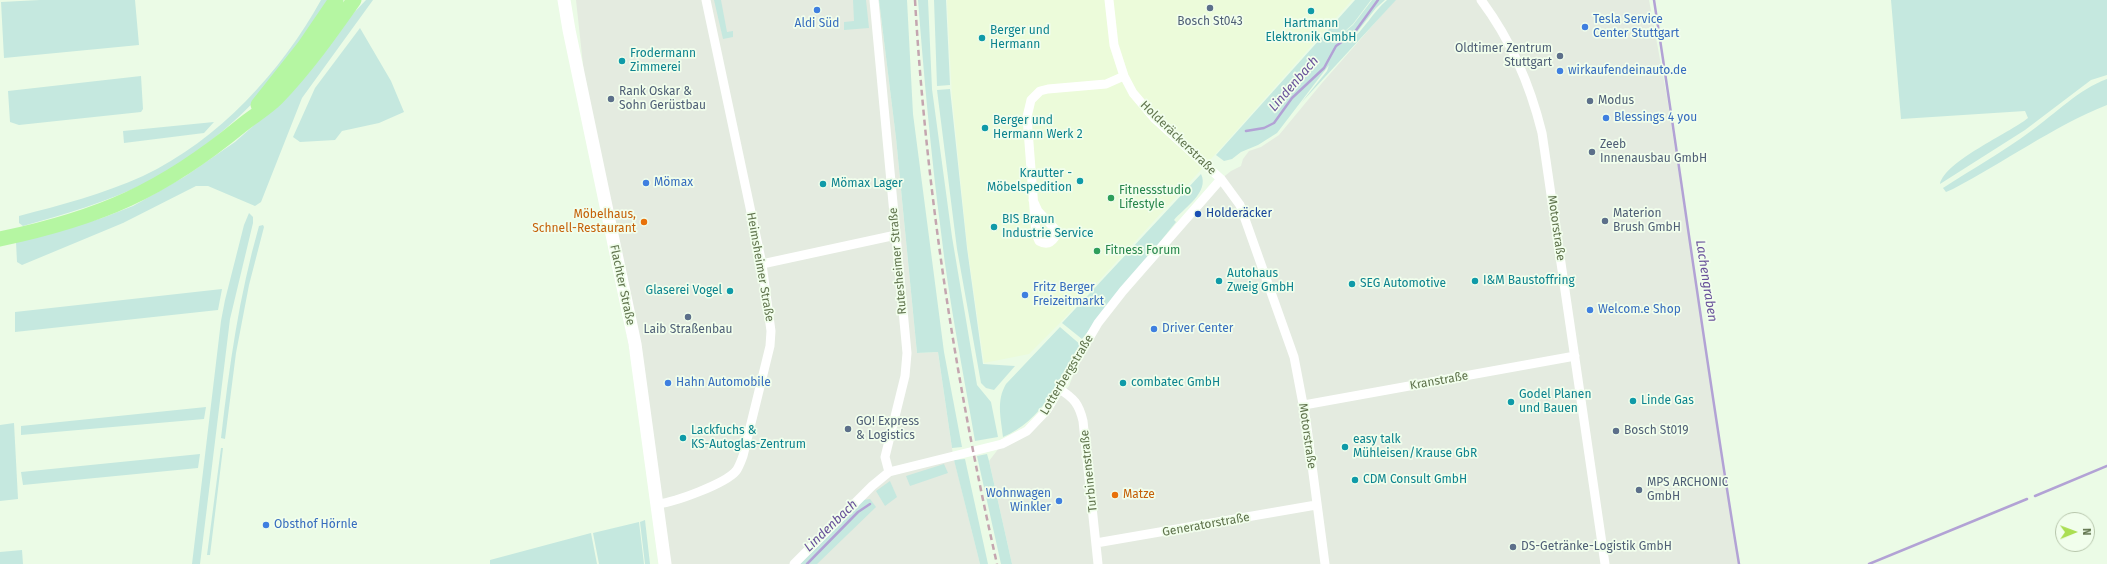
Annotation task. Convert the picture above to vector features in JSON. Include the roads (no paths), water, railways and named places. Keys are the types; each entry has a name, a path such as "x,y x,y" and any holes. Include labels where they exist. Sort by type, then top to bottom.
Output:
{"main road":[{"path":"246,122 304,47 336,0"},
{"path":"0,239 76,221 132,198 186,168 246,122 263,111 287,88 326,40 354,0"},
{"name":"Flachter Straße","path":"563,3 635,344 665,564"}],"street":[{"name":"Heimsheimer Straße","path":"658,504 684,498 727,478 736,471 741,462 770,346 771,331 762,264 706,0"},
{"name":"Rutesheimer Straße","path":"874,0 907,353 905,376 885,457 889,472"},
{"name":"Holderäckerstraße","path":"1110,0 1114,45 1124,76 1144,107 1221,179"},
{"name":"Motorstraße","path":"1481,0 1508,41 1525,77 1536,108 1545,150 1605,564"},
{"path":"1033,200 1028,118 1028,107 1031,100 1038,92 1048,89 1106,84 1124,76"},
{"name":"Motorstraße","path":"1221,179 1233,194 1242,211 1294,357 1304,405 1325,564"},
{"name":"Lotterbergstraße","path":"794,564 872,486 889,472 995,446 1013,439 1027,431 1040,419 1106,313 1221,179"},
{"path":"762,264 896,236"},
{"name":"Kranstraße","path":"1304,405 1575,356"},
{"name":"Turbinenstraße","path":"1059,389 1074,398 1078,404 1084,421 1098,564"},
{"name":"Generatorstraße","path":"1096,543 1316,505"}],"waterway":[{"name":"Lindenbach","path":"1246,131 1264,128 1274,123 1292,98 1324,68 1336,46 1354,33 1378,0"},
{"name":"Lachengraben","path":"1654,0 1739,564"},
{"path":"2035,496 2107,466"},
{"path":"1869,564 2027,499"},
{"name":"Lindenbach","path":"807,564 858,512 870,504"}],"railway":[{"path":"915,0 927,142 944,284 968,424 997,564"}],"place":[{"name":"Bosch St043","path":"1210,8"},
{"name":"Aldi Süd","path":"817,10"},
{"name":"Hartmann Elektronik GmbH","path":"1311,11"},
{"name":"Tesla Service Center Stuttgart","path":"1585,27"},
{"name":"Berger und Hermann","path":"982,38"},
{"name":"Oldtimer Zentrum Stuttgart","path":"1560,56"},
{"name":"Frodermann Zimmerei","path":"622,61"},
{"name":"wirkaufendeinauto.de","path":"1560,71"},
{"name":"Rank Oskar & Sohn Gerüstbau","path":"611,99"},
{"name":"Modus","path":"1590,101"},
{"name":"Blessings 4 you","path":"1606,118"},
{"name":"Berger und Hermann Werk 2","path":"985,128"},
{"name":"Zeeb Innenausbau GmbH","path":"1592,152"},
{"name":"Krautter - Möbelspedition","path":"1080,181"},
{"name":"Mömax","path":"646,183"},
{"name":"Mömax Lager","path":"823,184"},
{"name":"Fitnessstudio Lifestyle","path":"1111,198"},
{"name":"Holderäcker","path":"1198,214"},
{"name":"Materion Brush GmbH","path":"1605,221"},
{"name":"Möbelhaus, Schnell-Restaurant","path":"644,222"},
{"name":"BIS Braun Industrie Service","path":"994,227"},
{"name":"Fitness Forum","path":"1097,251"},
{"name":"Autohaus Zweig GmbH","path":"1219,281"},
{"name":"I&M Baustoffring","path":"1475,281"},
{"name":"SEG Automotive","path":"1352,284"},
{"name":"Glaserei Vogel","path":"730,291"},
{"name":"Fritz Berger Freizeitmarkt","path":"1025,295"},
{"name":"Welcom.e Shop","path":"1590,310"},
{"name":"Laib Straßenbau","path":"688,317"},
{"name":"Driver Center","path":"1154,329"},
{"name":"Hahn Automobile","path":"668,383"},
{"name":"combatec GmbH","path":"1123,383"},
{"name":"Linde Gas","path":"1633,401"},
{"name":"Godel Planen und Bauen","path":"1511,402"},
{"name":"GO! Express & Logistics","path":"848,429"},
{"name":"Bosch St019","path":"1616,431"},
{"name":"Lackfuchs & KS-Autoglas-Zentrum","path":"683,438"},
{"name":"easy talk Mühleisen/Krause GbR","path":"1345,447"},
{"name":"CDM Consult GmbH","path":"1355,480"},
{"name":"MPS ARCHONIC GmbH","path":"1639,490"},
{"name":"Matze","path":"1115,495"},
{"name":"Wohnwagen Winkler","path":"1059,501"},
{"name":"Obsthof Hörnle","path":"266,525"},
{"name":"DS-Getränke-Logistik GmbH","path":"1513,547"}]}
